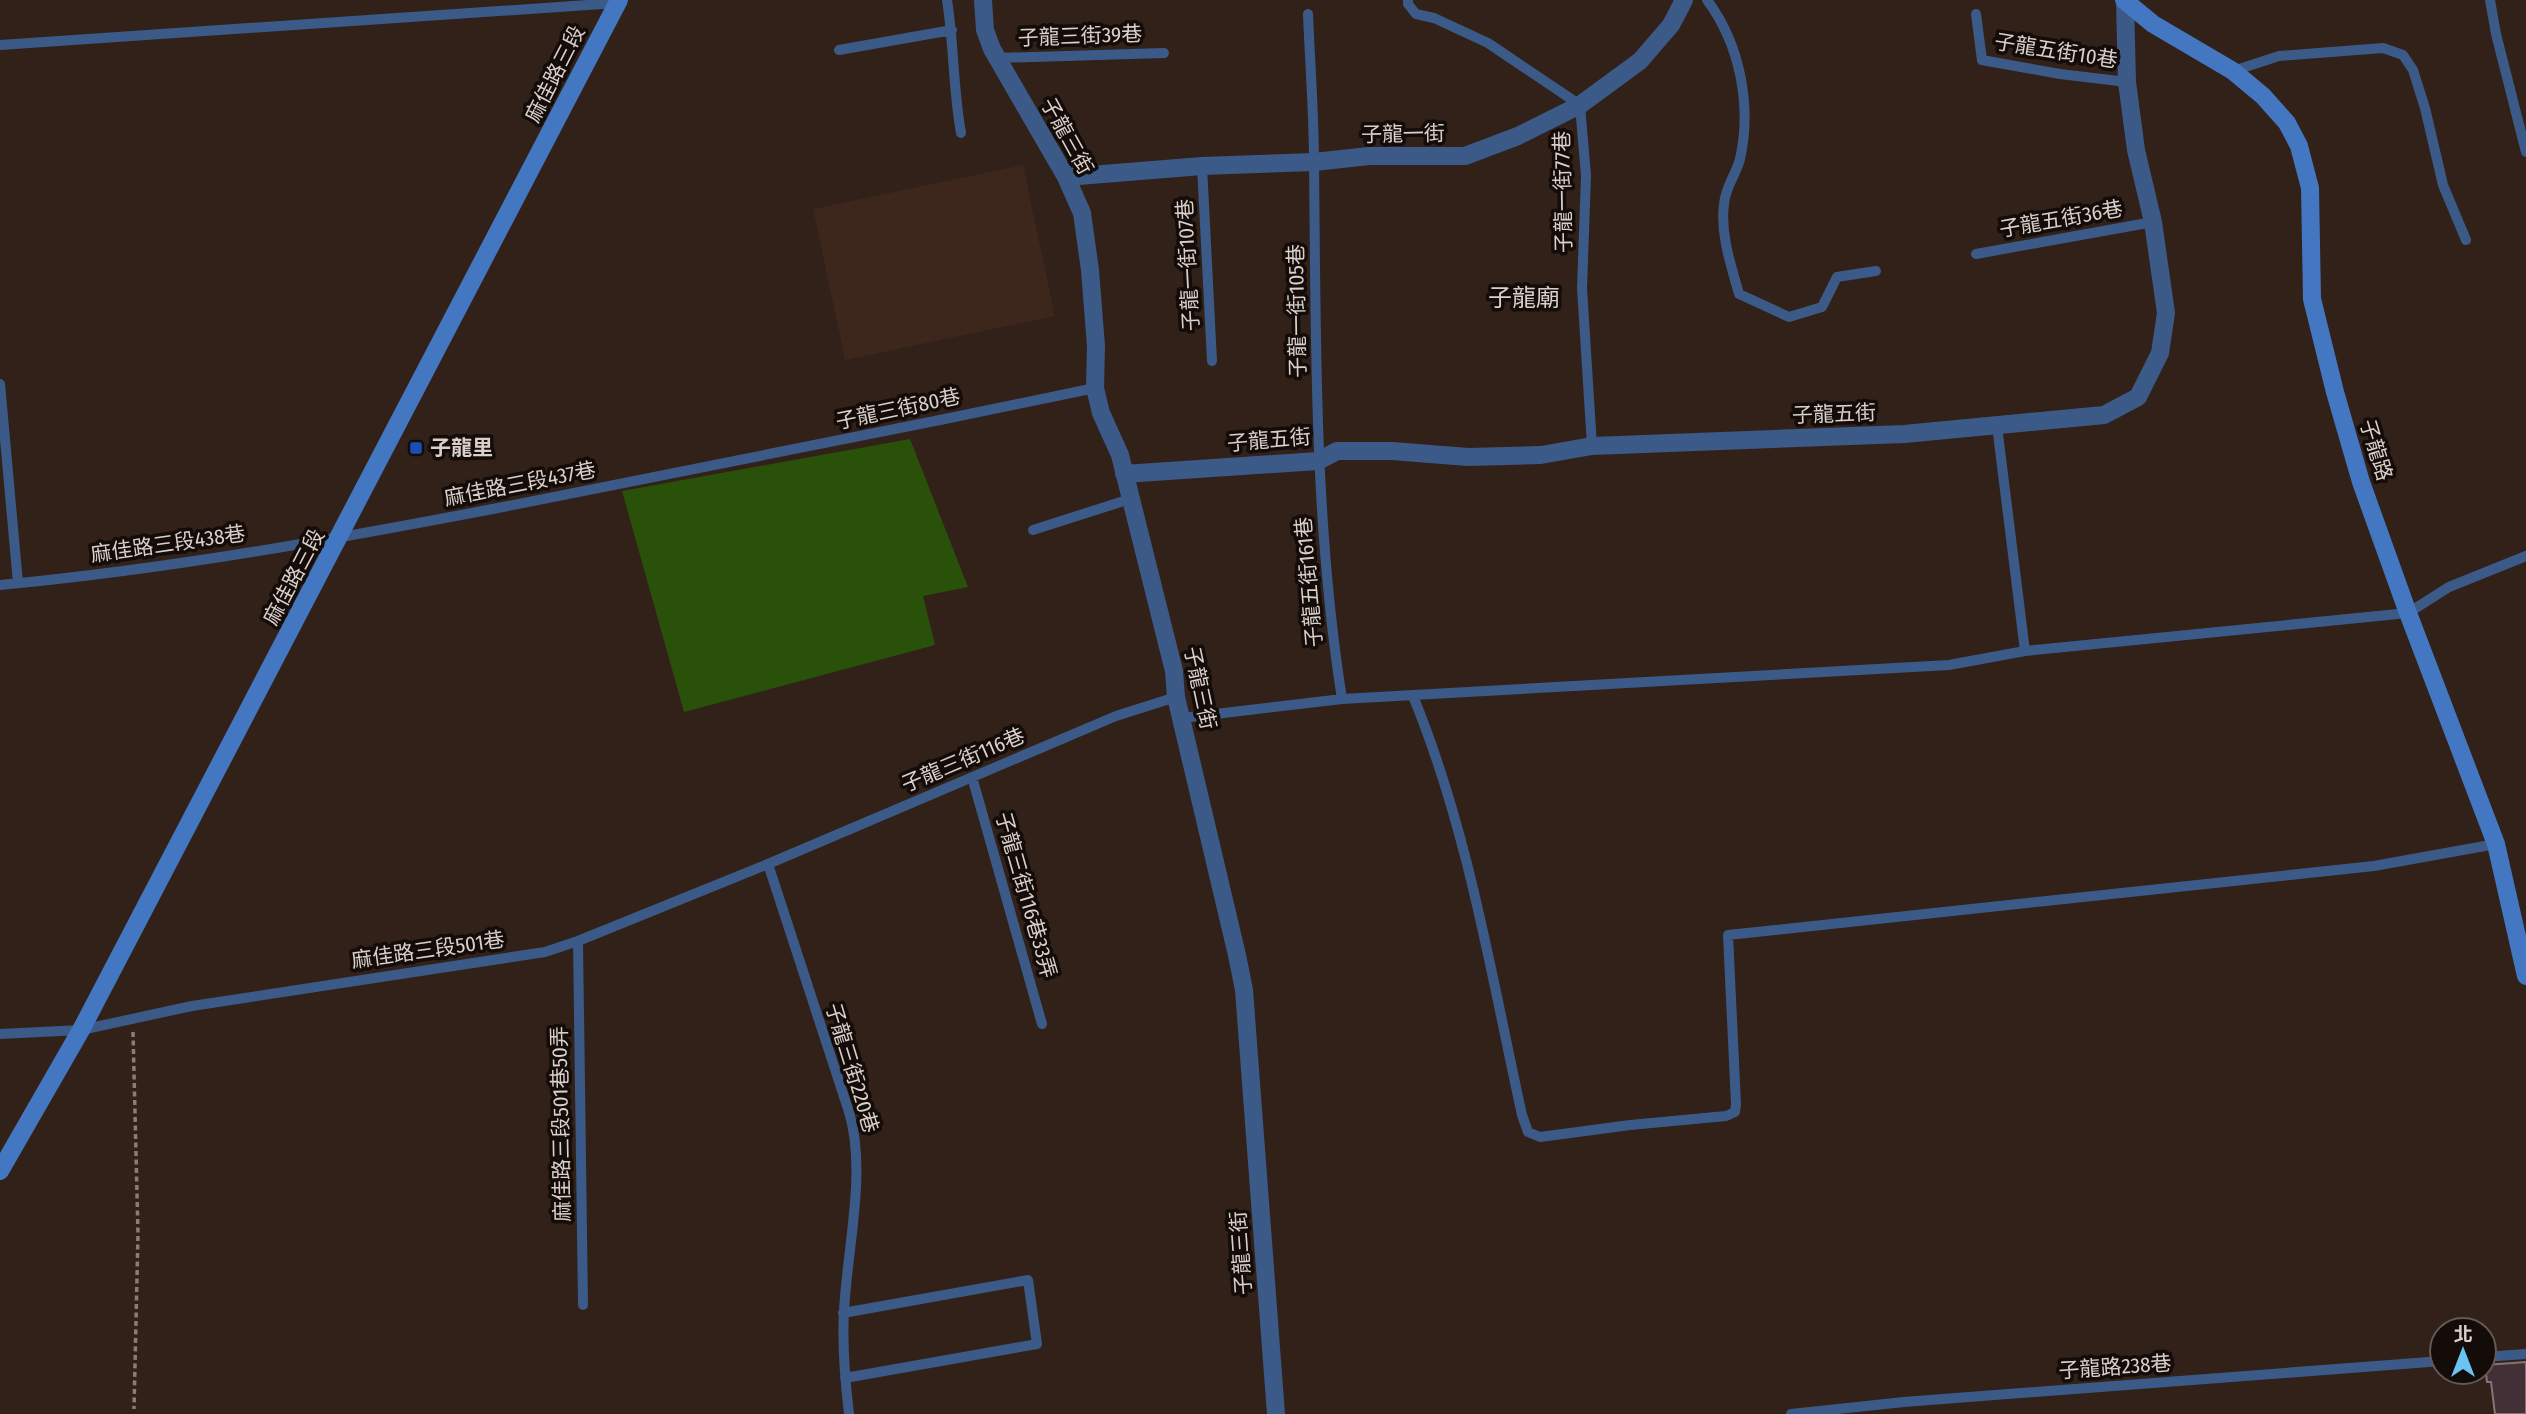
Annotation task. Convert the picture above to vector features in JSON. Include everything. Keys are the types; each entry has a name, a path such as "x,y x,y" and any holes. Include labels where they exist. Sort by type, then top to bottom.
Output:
{"main road":[{"name":"麻佳路三段","path":"0,1171 81,1030 618,1"},
{"name":"子龍路","path":"2124,1 2153,23 2217,64 2233,71 2277,110 2299,146 2310,188 2312,299 2335,392 2361,482 2496,844 2526,976"}],"street":[{"name":"子龍三街","path":"984,0 985,30 997,58 1066,177 1082,213 1087,240 1096,346 1095,388 1101,414 1120,455 1174,671 1175,697 1244,990 1276,1414"},
{"name":"子龍一街","path":"1066,177 1202,166 1314,162 1369,156 1465,156 1518,136 1580,105 1640,61 1671,26 1684,0"},
{"name":"子龍五街","path":"1124,474 1318,461 1337,451 1392,451 1468,457 1542,455 1592,446 1904,434 2104,415 2138,397 2160,353 2166,313 2153,222 2136,150 2127,82 2124,1"}],"lane":[{"path":"947,0 952,30 954,92 961,133"},
{"path":"1408,0 1416,14 1434,18 1488,43 1580,105"},
{"path":"1707,0 1732,44 1739,69 1745,131 1739,163 1726,187 1723,207 1724,234 1739,294 1789,317 1822,306 1837,277 1876,271"},
{"path":"2490,0 2526,152"},
{"path":"0,45 618,1"},
{"name":"子龍一街105巷","path":"1308,14 1314,162 1318,461"},
{"name":"子龍五街10巷","path":"1976,14 1982,60 2127,82"},
{"path":"839,50 952,30"},
{"path":"2233,71 2279,56 2383,48 2403,55 2413,70 2425,108 2442,185 2466,240"},
{"name":"子龍三街39巷","path":"997,58 1164,53"},
{"name":"子龍一街77巷","path":"1580,105 1586,176 1582,288 1592,446"},
{"name":"子龍一街107巷","path":"1202,166 1212,361"},
{"name":"子龍五街36巷","path":"1976,254 2153,222"},
{"path":"0,384 18,583"},
{"name":"子龍三街80巷","path":"708,468 1095,388"},
{"path":"1997,426 2025,651"},
{"name":"子龍五街161巷","path":"1318,461 1330,622 1342,699"},
{"name":"麻佳路三段437巷","path":"340,538 708,468"},
{"path":"1033,530 1130,499"},
{"name":"麻佳路三段438巷","path":"0,585 209,560 340,538"},
{"path":"1182,718 1342,699 1949,665 2025,651 2408,613 2449,587 2526,555"},
{"path":"1413,696 1434,746 1460,832 1521,1115 1528,1132 1540,1138 1735,1112 1728,935 2374,866 2496,844"},
{"name":"子龍三街116巷","path":"768,864 1116,716 1175,697"},
{"name":"子龍三街116巷33弄","path":"972,777 1042,1024"},
{"name":"麻佳路三段501巷","path":"0,1034 81,1030 192,1006 545,952 578,942 768,864"},
{"name":"子龍三街220巷","path":"768,864 853,1127 856,1170 844,1313 845,1378 849,1414"},
{"name":"麻佳路三段501巷50弄","path":"578,942 583,1305"},
{"path":"844,1313 1028,1280 1037,1343 845,1378"},
{"path":"2498,1356 2526,1354"},
{"name":"子龍路238巷","path":"1791,1414 1903,1402 2428,1362"}],"path":[{"path":"133,1019 138,1234 134,1409"}],"shaded area":[{"path":"1023,165 1055,316 845,360 813,209"}],"green space":[{"path":"910,439 968,587 923,596 935,645 684,712 622,491"}],"building":[{"path":"2526,1362 2526,1414 2495,1414 2492,1386 2498,1386 2498,1364"}],"place":[{"name":"子龍里","path":"416,448"}],"district":[{"name":"子龍廟","path":"1524,298"}]}
